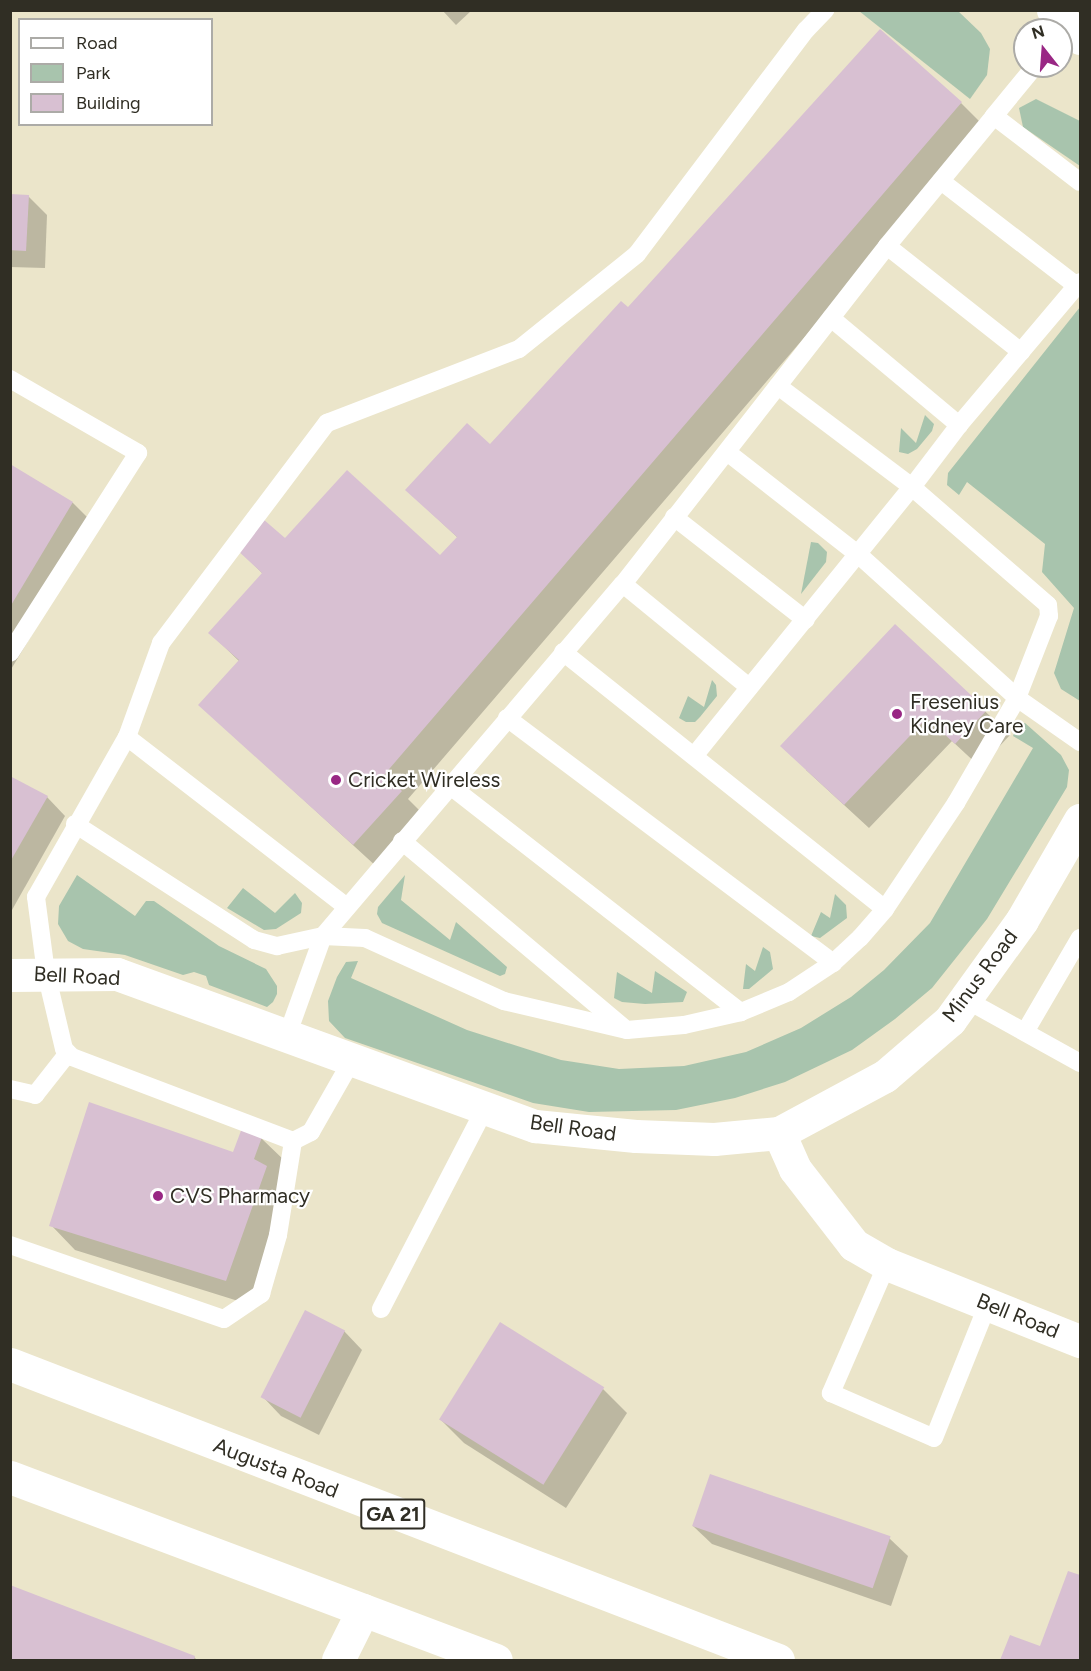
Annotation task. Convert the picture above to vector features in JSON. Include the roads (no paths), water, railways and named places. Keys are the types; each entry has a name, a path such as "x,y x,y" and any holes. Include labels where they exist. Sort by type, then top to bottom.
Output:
{"main road":[{"name":"Minus Road","path":"779,1133 885,1076 950,1020 1022,920 1080,820"},
{"name":"Bell Road","path":"10,975 117,974 535,1126 636,1136 714,1139 779,1133 795,1169 823,1209 854,1245 887,1264 1080,1341"},
{"name":"Augusta Road","path":"10,1364 778,1660"},
{"path":"10,1477 496,1660"},
{"path":"338,1660 363,1611"}],"lane":[{"path":"352,1060 311,1132 293,1140 72,1057 64,1048 46,974 36,897 75,824 127,737 161,643 327,423 519,349 637,254 825,10"},
{"path":"287,1036 323,936 562,652 623,584 887,246 1025,78"},
{"path":"994,116 1080,182"},
{"path":"694,756 859,555 959,425 1079,284 941,181"},
{"path":"887,246 1021,352"},
{"path":"831,318 959,425"},
{"path":"10,380 138,453 10,653"},
{"path":"75,824 254,940 277,946 323,936 365,938 504,1000 627,1030 684,1024 741,1012 789,992 833,963 885,909 956,803 1017,698 1049,616 1048,605 912,487 778,386"},
{"path":"727,452 859,555 1017,698 1080,742"},
{"path":"674,517 806,620"},
{"path":"623,584 749,687"},
{"path":"562,652 885,909"},
{"path":"507,718 833,963"},
{"path":"127,737 347,908"},
{"path":"449,785 741,1012"},
{"path":"402,841 627,1030"},
{"path":"1025,1032 1080,938"},
{"path":"965,999 1080,1063"},
{"path":"10,1089 35,1095 68,1053"},
{"path":"381,1309 485,1108"},
{"path":"10,1245 224,1319 261,1294 278,1235 293,1140"},
{"path":"887,1264 831,1394 934,1438 988,1304"}],"place":[{"name":"Fresenius Kidney Care","path":"897,714"},
{"name":"Cricket Wireless","path":"336,780"},
{"name":"CVS Pharmacy","path":"158,1196"}]}
